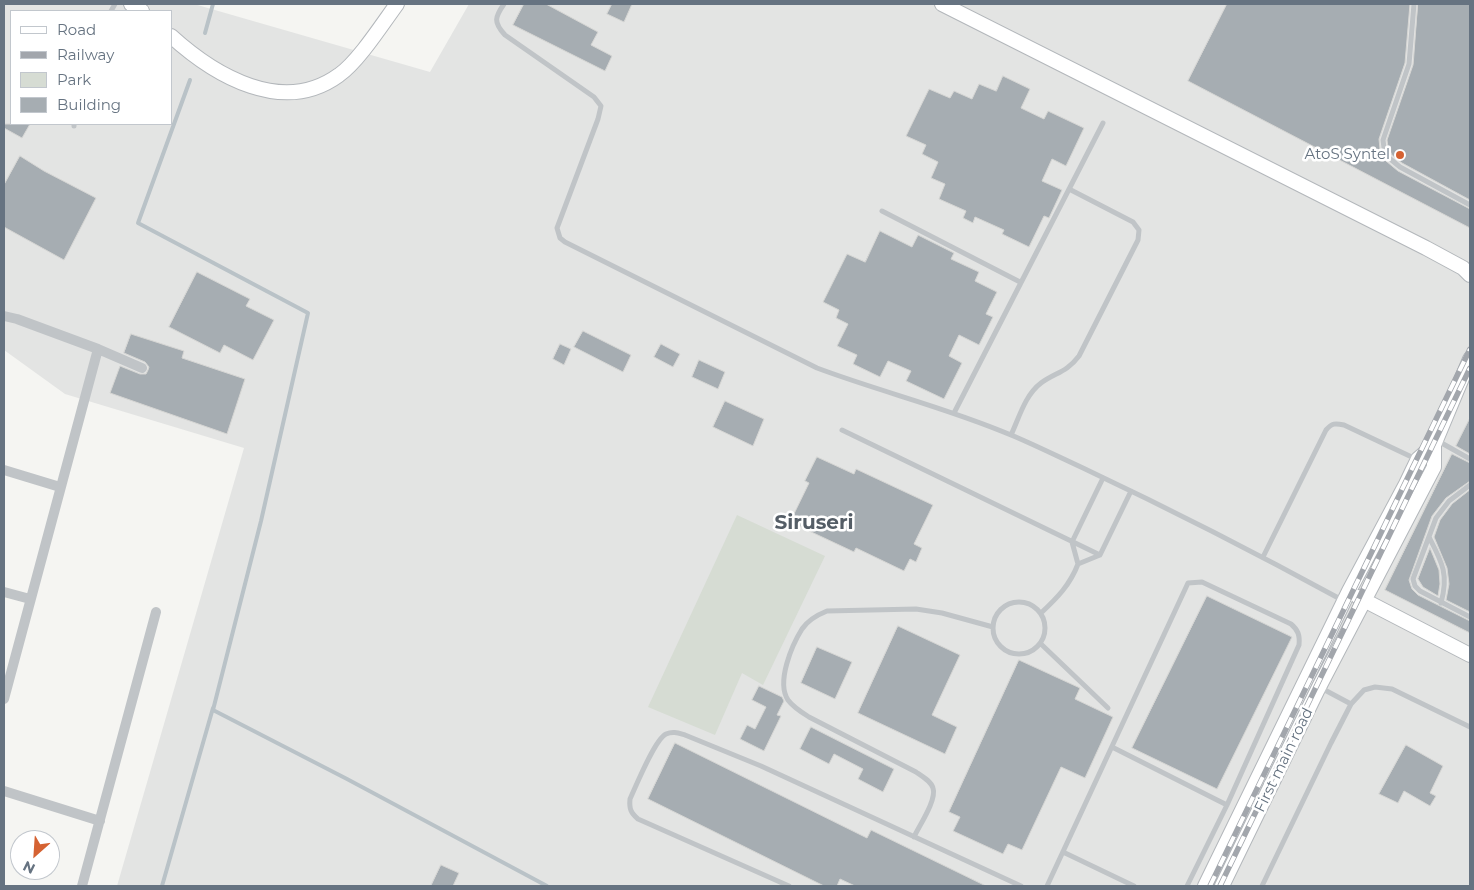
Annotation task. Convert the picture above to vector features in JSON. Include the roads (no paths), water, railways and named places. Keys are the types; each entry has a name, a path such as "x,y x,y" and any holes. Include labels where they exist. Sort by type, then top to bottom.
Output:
{"street":[{"path":"172,37 189,52 216,70 243,84 268,91 290,93 328,82 341,74 397,4"},
{"path":"942,4 1426,248 1463,268 1470,275"},
{"path":"4,316 98,349 142,368"},
{"path":"4,699 98,349"},
{"path":"1205,886 1345,600 1418,459 1435,443 1470,359"},
{"name":"First main road","path":"1222,886 1319,687 1434,467 1435,443"},
{"path":"4,470 60,487"},
{"path":"4,592 30,599"},
{"path":"1345,600 1364,600 1470,654"},
{"path":"82,886 156,612"},
{"path":"4,791 100,821"}],"lane":[{"path":"504,4 497,14 498,28 505,35 594,97 601,106 598,119 557,228 560,238 778,347 804,362 842,378 954,412 1011,435 1131,491 1345,600"},
{"path":"1414,4 1409,64 1383,140 1384,148 1389,158 1400,167 1470,205"},
{"path":"954,412 1102,123"},
{"path":"1011,435 1033,390 1042,382 1072,366 1079,356 1138,240 1139,230 1133,222 1069,189"},
{"path":"882,211 1020,282"},
{"path":"1263,557 1326,430 1332,424 1344,425 1418,459"},
{"path":"842,430 1100,555"},
{"path":"1435,443 1470,459"},
{"path":"1040,613 1066,588 1073,578 1078,564 1072,542 1103,478"},
{"path":"1470,484 1436,518 1412,580 1420,591 1470,617"},
{"path":"1078,564 1100,555 1131,491"},
{"path":"1429,537 1443,565 1445,588 1441,603"},
{"path":"1047,886 1188,583 1197,581 1291,624 1300,636 1299,645 1227,805 1187,886"},
{"path":"1014,602 1023,602 1031,605 1040,613 1046,625 1041,644 1029,653 1020,655 1011,654 1003,650 997,643 993,627 999,611 1014,602"},
{"path":"914,837 934,797 933,787 928,780 796,709 787,699 783,689 783,674 802,629 816,615 827,610 916,609 942,613 993,627"},
{"path":"1041,644 1108,708"},
{"path":"1319,687 1351,704"},
{"path":"1263,886 1351,704 1364,690 1376,687 1392,689 1470,726"},
{"path":"789,886 638,820 632,813 629,806 630,799 657,743 664,734 673,732 685,735 752,762 1021,886"},
{"path":"1112,746 1227,805"},
{"path":"1063,852 1134,886"}],"waterway":[{"path":"205,33 213,4"},
{"path":"190,80 138,223 308,313 261,521 213,710 547,886"},
{"path":"162,886 213,708"}],"railway":[{"path":"1210,886 1470,349"},
{"path":"1220,886 1470,368"}],"place":[{"name":"AtoS Syntel","path":"1400,155"}],"district":[{"name":"Siruseri","path":"814,523"}]}
